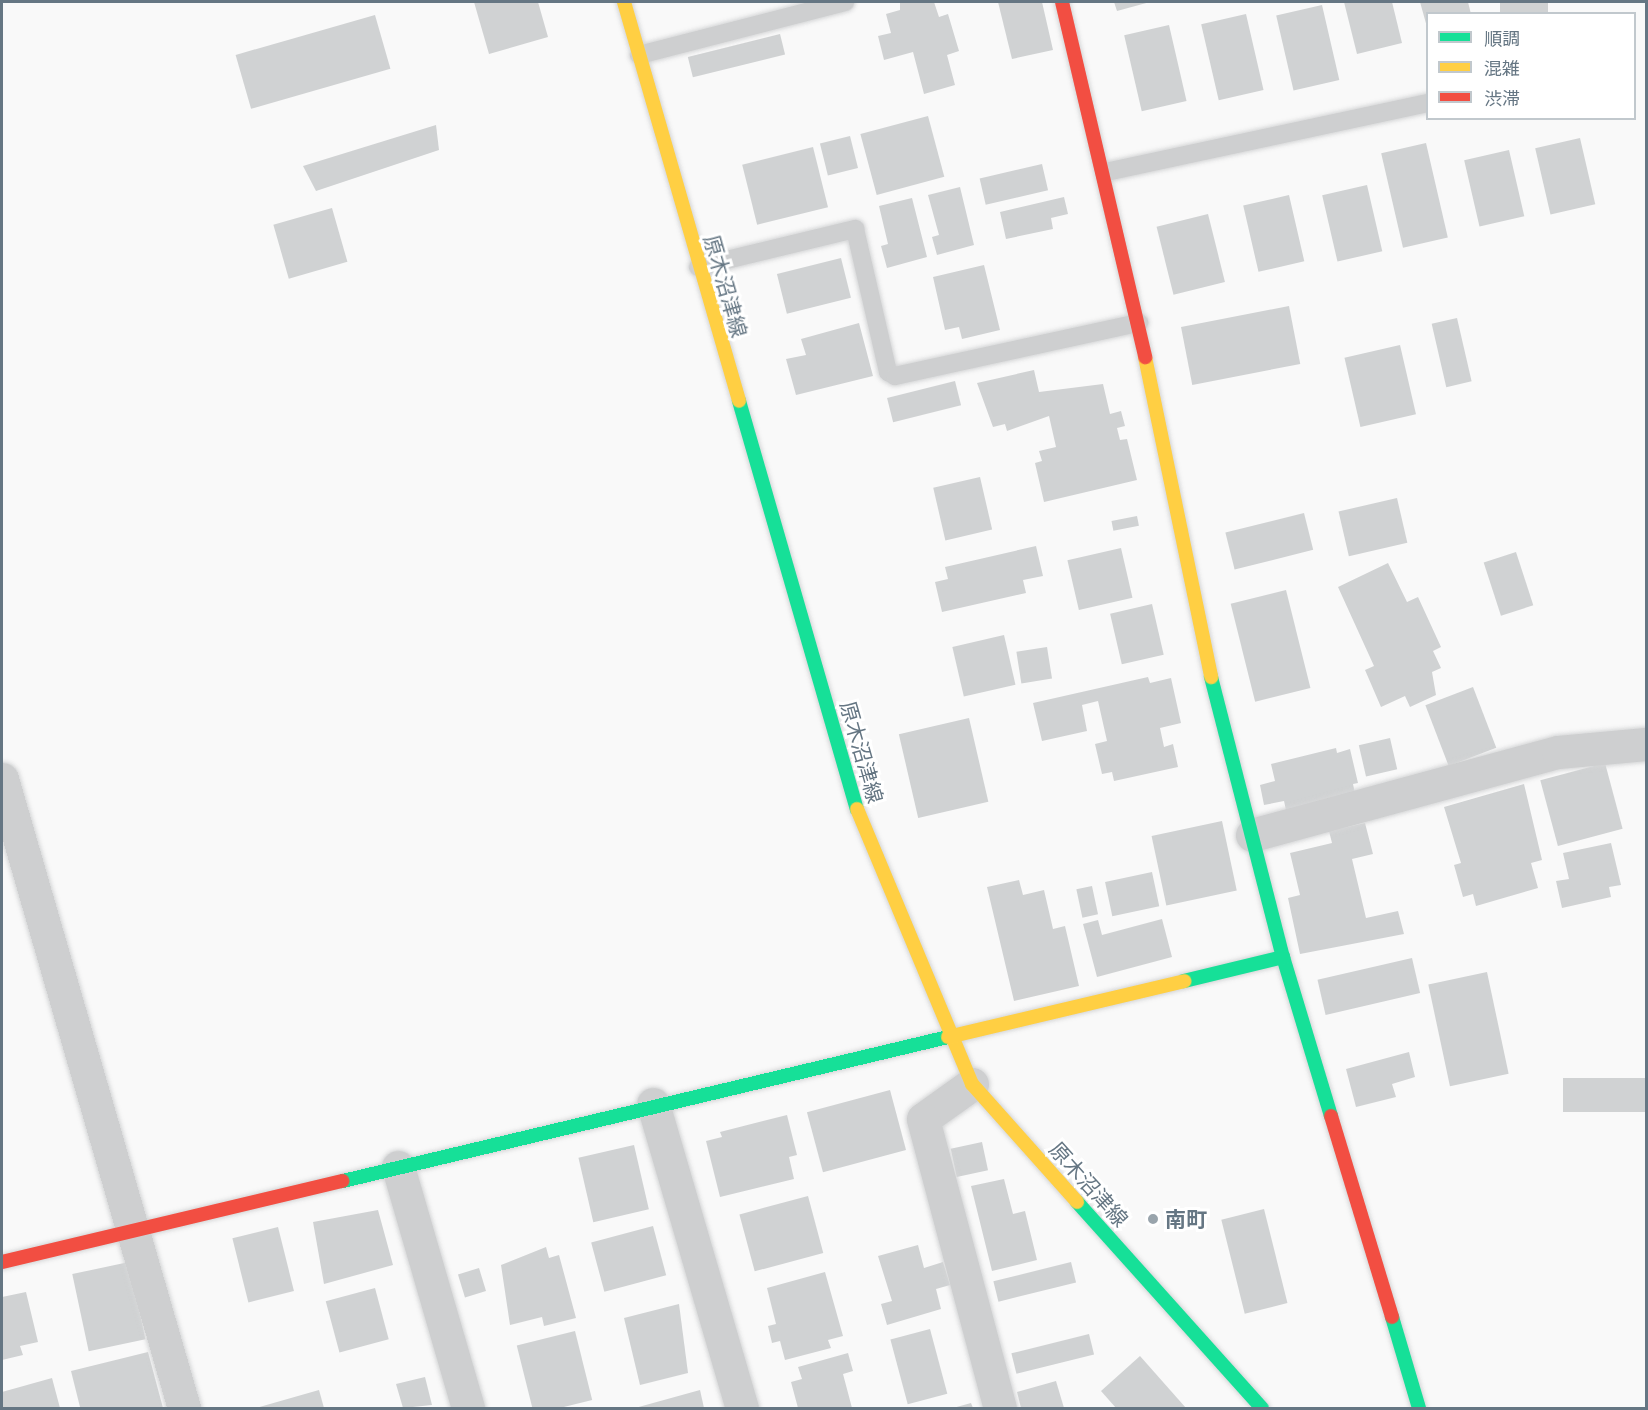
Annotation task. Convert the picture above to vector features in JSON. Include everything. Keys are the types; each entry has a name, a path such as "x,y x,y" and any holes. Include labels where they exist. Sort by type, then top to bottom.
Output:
{"street":[{"name":"原木沼津線","path":"624,2 698,267 867,844 950,1037 972,1084 1263,1408"},
{"path":"1062,2 1106,172 1139,323 1195,614 1283,957 1419,1408"},
{"path":"1252,835 1558,752 1647,744"},
{"path":"2,779 130,1231 184,1408"},
{"path":"2,1262 653,1104 950,1037 1283,957"},
{"path":"972,1084 923,1119 1000,1408"},
{"path":"653,1104 742,1408"},
{"path":"398,1167 468,1408"}],"lane":[{"path":"639,55 845,2"},
{"path":"1106,172 1426,103"},
{"path":"698,267 855,229 888,372 895,376 1139,323"}],"building":[{"path":"474,2 538,2 548,37 489,54"},
{"path":"900,2 934,2 939,17 948,14 959,51 947,55 955,85 924,94 913,52 884,60 878,36 891,33 886,14 900,10"},
{"path":"998,2 1042,2 1053,50 1012,59"},
{"path":"1114,2 1150,2 1117,11"},
{"path":"1344,2 1392,2 1402,43 1357,54"},
{"path":"1420,2 1468,2 1470,12 1426,12 1426,23"},
{"path":"1500,2 1548,2 1548,12 1500,12"},
{"path":"1322,5 1339,80 1294,91 1276,16"},
{"path":"1246,14 1264,90 1219,100 1201,24"},
{"path":"375,15 390,69 251,109 236,55"},
{"path":"1169,25 1187,101 1142,111 1124,35"},
{"path":"780,34 785,54 693,77 688,57"},
{"path":"928,116 944,177 877,195 860,134"},
{"path":"436,125 439,150 316,191 303,166"},
{"path":"850,136 858,168 828,176 820,143"},
{"path":"1580,138 1595,204 1550,215 1535,148"},
{"path":"1426,143 1448,238 1403,248 1381,153"},
{"path":"813,147 828,207 757,225 742,165"},
{"path":"1509,150 1524,216 1479,227 1464,160"},
{"path":"1042,164 1048,190 986,205 980,178"},
{"path":"1367,185 1382,251 1337,262 1322,195"},
{"path":"960,187 974,245 937,255 932,237 939,235 928,195"},
{"path":"1289,195 1304,261 1259,272 1243,206"},
{"path":"1064,197 1068,214 1051,218 1053,229 1006,239 1000,212"},
{"path":"912,198 927,257 887,268 881,246 888,244 879,206"},
{"path":"332,208 347,262 289,279 273,225"},
{"path":"1208,214 1225,282 1174,295 1157,227"},
{"path":"841,258 851,298 787,314 777,274"},
{"path":"984,265 1000,330 962,339 959,327 945,330 933,277"},
{"path":"1289,306 1300,364 1192,385 1181,327"},
{"path":"1457,318 1472,381 1446,387 1432,324"},
{"path":"859,323 873,376 796,395 786,359 806,355 801,339"},
{"path":"1400,345 1416,414 1360,427 1344,358"},
{"path":"1034,370 1039,392 1103,384 1110,414 1121,411 1125,426 1117,428 1120,440 1127,439 1137,480 1044,502 1035,463 1042,461 1039,451 1056,447 1049,416 1007,431 1005,424 993,427 977,383"},
{"path":"955,381 961,405 893,422 887,398"},
{"path":"980,477 992,530 945,540 933,488"},
{"path":"1397,498 1407,543 1349,556 1339,511"},
{"path":"1304,513 1313,550 1235,569 1225,533"},
{"path":"1137,516 1139,526 1113,531 1111,521"},
{"path":"1036,546 1043,576 1023,580 1026,593 942,612 935,582 948,579 945,567"},
{"path":"1121,548 1132,598 1079,610 1067,560"},
{"path":"1516,552 1533,605 1501,616 1484,563"},
{"path":"1388,563 1407,602 1418,597 1441,647 1433,651 1441,668 1432,672 1436,695 1410,707 1405,696 1381,707 1365,670 1374,666 1338,587"},
{"path":"1286,590 1310,688 1255,702 1231,604"},
{"path":"1152,604 1164,655 1122,664 1110,614"},
{"path":"1004,635 1015,685 964,697 952,647"},
{"path":"1047,647 1052,679 1021,683 1016,652"},
{"path":"1148,677 1150,683 1171,678 1181,723 1160,728 1164,747 1173,744 1178,767 1114,781 1112,772 1102,774 1095,744 1107,741 1098,701 1082,705 1087,731 1042,741 1033,703"},
{"path":"1473,687 1496,748 1449,766 1425,705"},
{"path":"969,718 988,802 918,818 899,734"},
{"path":"1390,738 1397,769 1366,776 1359,745"},
{"path":"1336,748 1337,753 1350,749 1358,783 1353,784 1355,794 1286,810 1284,801 1264,805 1260,785 1275,781 1271,764"},
{"path":"1605,763 1623,829 1558,846 1540,780"},
{"path":"1524,784 1542,860 1531,863 1538,888 1476,906 1473,894 1463,897 1454,865 1461,863 1444,807"},
{"path":"1222,821 1237,890 1166,905 1152,836"},
{"path":"1365,823 1373,854 1352,859 1366,918 1398,911 1404,934 1300,954 1288,898 1300,895 1290,853 1332,843 1329,831"},
{"path":"1611,843 1621,885 1609,887 1611,897 1562,908 1556,881 1569,879 1563,853"},
{"path":"1152,872 1159,906 1112,916 1105,882"},
{"path":"1019,880 1023,895 1044,890 1053,929 1065,926 1079,986 1014,1001 987,887"},
{"path":"1092,886 1098,914 1082,918 1076,889"},
{"path":"1162,919 1172,957 1097,977 1083,924 1098,920 1102,935"},
{"path":"1412,958 1420,993 1326,1015 1317,980"},
{"path":"1487,972 1509,1074 1450,1086 1428,984"},
{"path":"1409,1052 1415,1077 1392,1084 1396,1097 1356,1107 1346,1069"},
{"path":"1563,1078 1646,1078 1646,1112 1563,1112"},
{"path":"890,1090 906,1150 823,1172 807,1112"},
{"path":"787,1115 797,1155 789,1157 794,1179 720,1197 706,1141 722,1137 720,1132"},
{"path":"982,1142 988,1170 957,1177 951,1149"},
{"path":"634,1145 649,1209 593,1222 578,1158"},
{"path":"1004,1179 1013,1214 1025,1211 1037,1260 992,1271 971,1186"},
{"path":"808,1196 823,1253 755,1271 739,1214"},
{"path":"1264,1209 1287,1303 1245,1314 1221,1220"},
{"path":"378,1210 393,1265 324,1284 313,1222"},
{"path":"653,1226 666,1275 604,1292 591,1243"},
{"path":"278,1227 294,1291 248,1302 232,1238"},
{"path":"918,1245 924,1268 943,1262 950,1285 936,1289 941,1309 887,1325 881,1304 892,1301 878,1256"},
{"path":"546,1247 549,1258 559,1255 576,1318 544,1326 542,1317 510,1325 501,1265"},
{"path":"129,1262 145,1339 89,1351 72,1274"},
{"path":"1071,1262 1076,1282 998,1302 993,1281"},
{"path":"479,1268 486,1291 465,1297 458,1274"},
{"path":"825,1272 843,1336 828,1340 831,1348 785,1360 780,1341 772,1343 768,1326 776,1324 767,1288"},
{"path":"375,1288 389,1339 339,1352 326,1301"},
{"path":"26,1292 38,1342 20,1346 23,1355 2,1360 2,1297"},
{"path":"679,1304 688,1373 640,1385 624,1318"},
{"path":"930,1329 947,1394 908,1404 890,1340"},
{"path":"575,1331 592,1400 560,1408 532,1408 517,1346"},
{"path":"1089,1334 1094,1354 1016,1374 1011,1353"},
{"path":"148,1352 163,1408 80,1407 71,1371"},
{"path":"848,1353 853,1371 843,1374 852,1408 798,1408 791,1382 802,1379 798,1367"},
{"path":"1140,1356 1186,1408 1116,1408 1101,1391"},
{"path":"425,1377 432,1405 403,1408 396,1384"},
{"path":"52,1378 60,1408 2,1408 2,1392"},
{"path":"1056,1381 1064,1408 1021,1408 1017,1392"},
{"path":"319,1390 324,1408 256,1408"},
{"path":"700,1390 704,1408 635,1408"},
{"path":"971,1403 973,1408 953,1408"}],"traffic: fast":[{"path":"739,401 857,809"},
{"path":"1211,677 1283,957 1331,1116"},
{"path":"1184,981 1283,957"},
{"path":"343,1181 948,1037"},
{"path":"1077,1202 1262,1408"},
{"path":"1392,1317 1419,1408"}],"traffic: slow":[{"path":"624,2 739,401"},
{"path":"1145,357 1211,677"},
{"path":"857,809 972,1084 1077,1202"},
{"path":"948,1037 1184,981"}],"traffic: jam":[{"path":"1062,2 1145,357"},
{"path":"1331,1116 1392,1317"},
{"path":"2,1262 343,1181"}],"place":[{"name":"南町","path":"1153,1219"}]}
